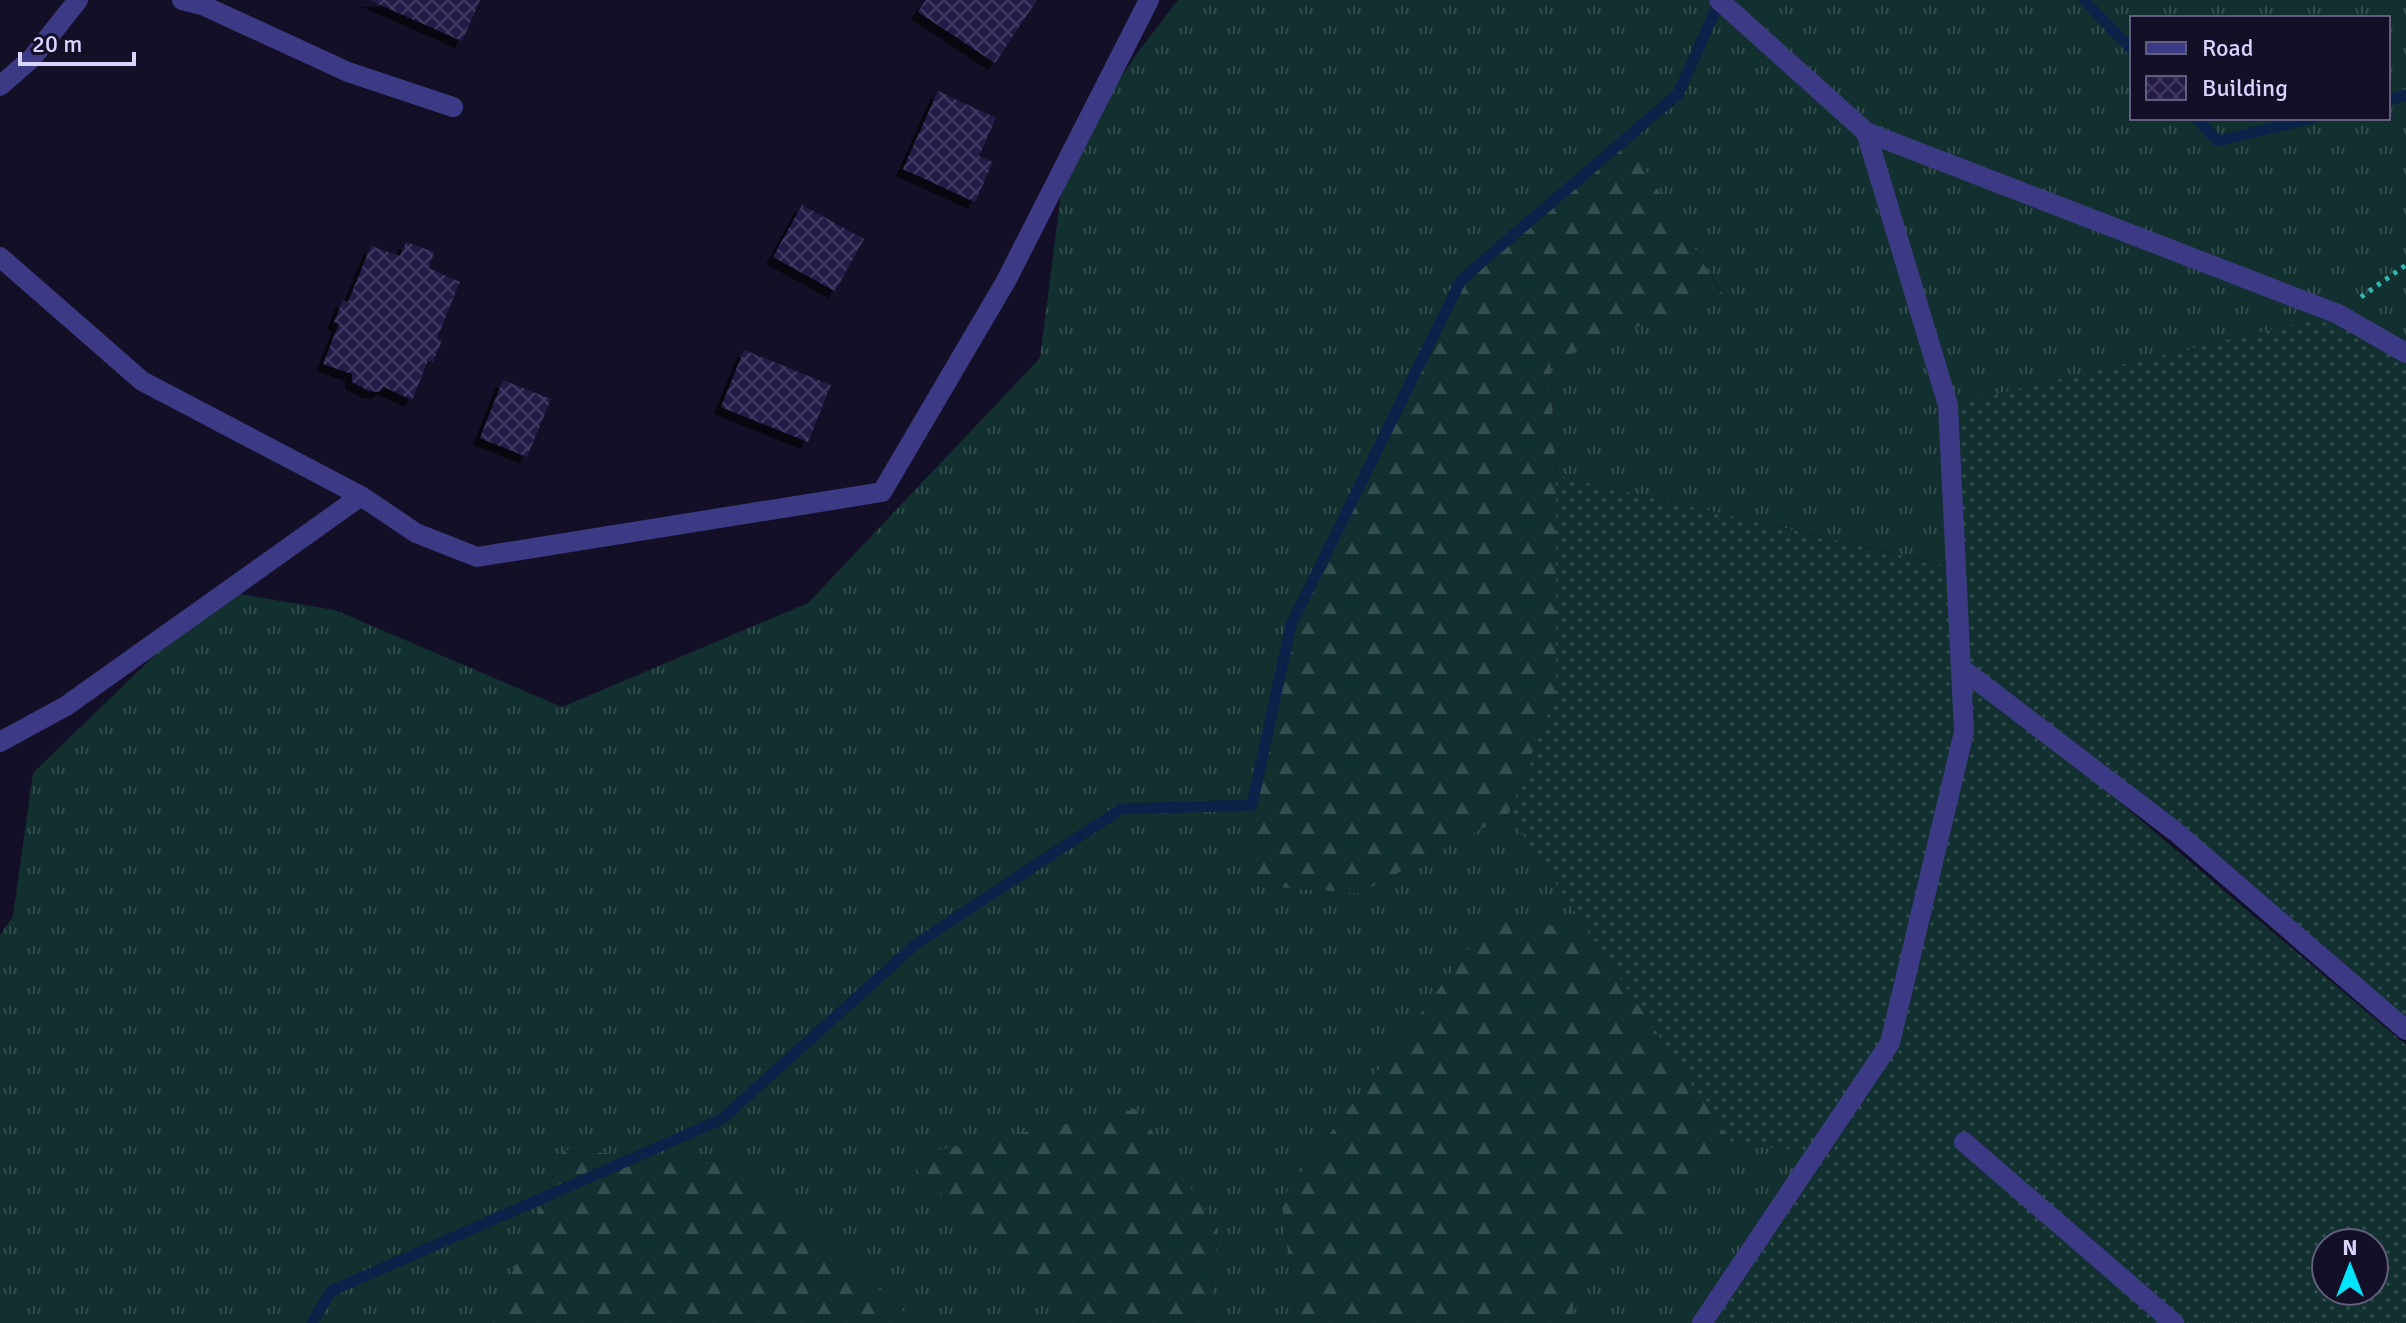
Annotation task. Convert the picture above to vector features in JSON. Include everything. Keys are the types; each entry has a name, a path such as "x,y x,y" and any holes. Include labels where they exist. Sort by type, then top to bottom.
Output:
{"street":[{"path":"0,86 32,58 78,0"},
{"path":"182,0 202,5 348,72 453,107"},
{"path":"0,257 142,381 361,496 416,533 477,557 882,492 1006,281 1149,0"},
{"path":"1719,0 1866,132 2338,314 2406,353"},
{"path":"1702,1323 1890,1043 1964,732 1948,405 1866,132"},
{"path":"0,742 66,706 361,496"},
{"path":"1961,668 2176,832 2406,1030"},
{"path":"1964,1142 2174,1323"}],"path":[{"path":"2338,314 2406,265"}],"green space":[{"path":"1178,0 2406,0 2406,353 1956,568 1556,475 1550,362 1722,292 1615,124 1461,280 1247,885 1360,893 1509,814 1603,940 1281,1199 1297,1323 1209,1323 1218,1229 904,1157 1080,1323 916,1323 740,1163 564,1150 491,1323 0,1323 0,935 13,916 33,773 221,591 335,610 562,707 808,603 1040,358 1065,162 1138,52"},
{"path":"1616,123 1722,293 1550,362 1556,475 1556,693 1509,814 1360,893 1247,885 1252,805 1291,625 1461,280"},
{"path":"2338,314 2406,353 2406,1030 1978,682 2406,1045 2406,1323 1702,1323 1816,1152 1732,1144 1509,814 1556,693 1556,475 1955,568 1948,405"},
{"path":"1498,910 1603,940 1732,1144 1573,1300 1574,1323 1297,1323 1281,1199"},
{"path":"1137,1109 1218,1229 1209,1323 1080,1323 903,1157"},
{"path":"1732,1144 1817,1152 1702,1323 1574,1323 1573,1300"},
{"path":"564,1150 740,1163 916,1323 491,1323"}],"building":[{"path":"369,0 480,0 462,41"},
{"path":"926,0 1037,0 995,63 918,12"},
{"path":"938,91 996,118 979,156 993,162 975,202 903,169"},
{"path":"802,205 864,239 835,291 773,257"},
{"path":"406,242 434,252 429,268 460,282 437,338 442,340 433,362 428,361 412,400 384,387 379,392 369,391 352,382 352,374 323,364 339,324 334,322 343,300 348,302 371,246 400,256"},
{"path":"744,350 831,385 808,442 721,407"},
{"path":"503,380 551,399 527,457 480,438"}],"waterway":[{"path":"312,1323 331,1291 722,1119 916,944 1121,809 1252,805 1291,625 1461,280 1678,94 1720,0"},
{"path":"2084,0 2130,48"},
{"path":"2390,99 2406,95"},
{"path":"2198,120 2218,141 2305,120"}]}
